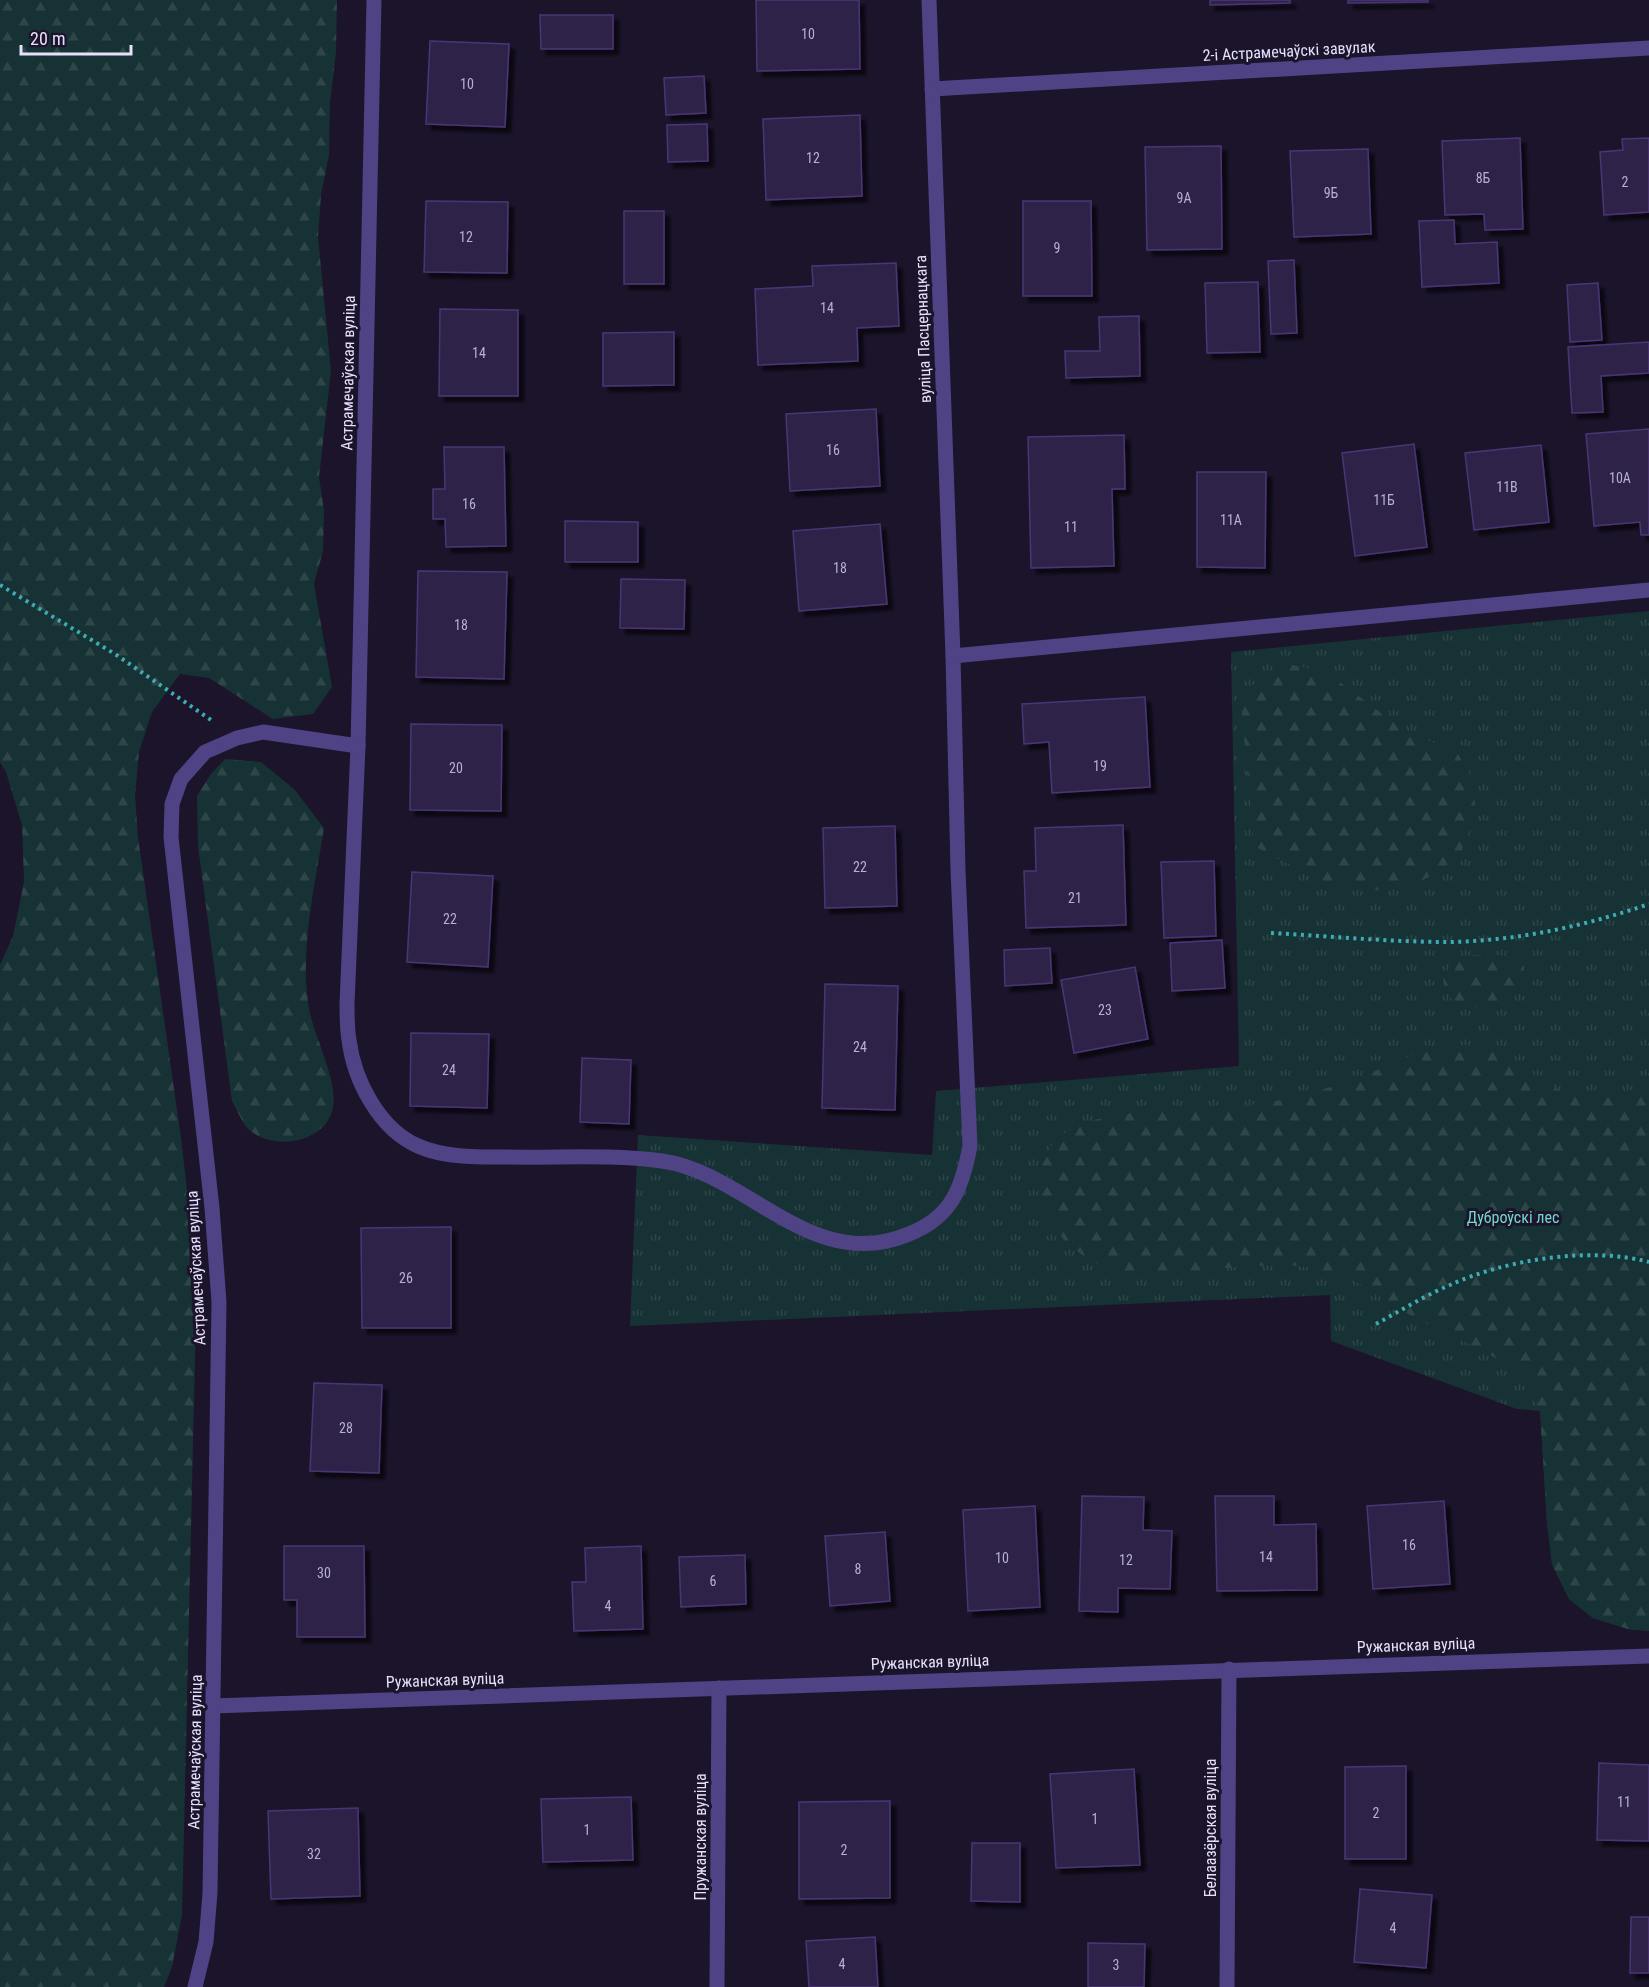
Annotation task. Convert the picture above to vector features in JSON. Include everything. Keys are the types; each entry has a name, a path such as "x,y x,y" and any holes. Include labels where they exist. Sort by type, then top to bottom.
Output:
{"street":[{"name":"Астрамечаўская вуліца","path":"374,0 358,746 347,1004 349,1040 355,1069 367,1095 380,1115 398,1134 418,1146 447,1154 477,1157"},
{"name":"вуліца Пасцернацкага","path":"477,1157 621,1158 663,1161 699,1171 799,1228 829,1239 861,1244 894,1241 924,1228 948,1208 963,1179 970,1146 958,870 929,0"},
{"name":"2-і Астрамечаўскі завулак","path":"932,89 1649,48"},
{"path":"952,656 1649,590"},
{"name":"Астрамечаўская вуліца","path":"195,1987 206,1942 210,1893 219,1302 213,1208 171,837 172,804 181,779 205,752 237,738 263,732 358,746"},
{"name":"Ружанская вуліца","path":"213,1706 1649,1656"},
{"name":"Белаазёрская вуліца","path":"1227,1987 1229,1669"},
{"name":"Пружанская вуліца","path":"717,1987 719,1688"}],"path":[{"path":"0,585 115,654 237,738"},
{"path":"1271,933 1448,942 1487,940 1563,928 1602,919 1649,904"},
{"path":"1376,1324 1450,1285 1505,1266 1569,1256 1635,1258 1649,1262"}],"green space":[{"path":"0,0 337,0 329,155 321,195 318,237 331,371 319,477 324,511 323,551 314,584 332,687 313,714 273,719 209,678 180,674 152,712 139,752 135,795 138,837 181,1138 194,1251 196,1315 182,1915 172,1967 164,1987 0,1987 0,965 13,936 24,882 22,825 6,772 0,762"},
{"path":"1649,611 1649,1631 1628,1629 1593,1618 1569,1599 1552,1564 1540,1411 1517,1409 1331,1341 1330,1295 630,1326 638,1135 932,1155 936,1091 1239,1066 1231,652"},
{"path":"1288,664 1328,673 1401,728 1458,754 1473,781 1476,814 1461,853 1438,873 1404,888 1367,891 1329,885 1254,846 1240,692"},
{"path":"225,759 261,762 294,789 324,828 309,918 306,987 309,1009 325,1058 334,1096 329,1119 321,1129 298,1140 284,1142 259,1136 248,1129 232,1101 198,846 197,796 211,774"},
{"path":"1473,955 1501,955 1518,961 1522,966 1524,980 1517,993 1505,1002 1487,1008 1470,1007 1457,1002 1448,994 1444,984 1446,973 1455,963"},
{"name":"Дуброўскі лес","path":"1464,1045 1491,1049 1559,1090 1585,1097 1599,1098 1625,1093 1649,1078 1649,1631 1628,1629 1593,1618 1569,1599 1552,1564 1540,1410 1528,1385 1511,1369 1484,1351 1410,1315 1358,1283 1325,1271 1299,1266 1271,1266 1140,1273 1107,1267 1086,1258 1068,1244 1053,1226 1043,1206 1042,1166 1052,1145 1069,1131 1092,1121 1144,1112 1243,1106 1278,1101 1339,1084 1419,1052"}],"building":[{"path":"756,0 859,0 860,69 757,71"},
{"path":"1210,0 1290,0 1290,3 1210,5"},
{"path":"1348,0 1428,0 1428,2 1348,3"},
{"path":"540,15 613,15 613,49 541,49"},
{"path":"430,41 509,44 505,127 426,124"},
{"path":"704,76 706,113 666,115 664,78"},
{"path":"860,115 862,196 766,200 763,119"},
{"path":"707,124 708,161 668,162 667,125"},
{"path":"1520,138 1523,229 1485,230 1484,214 1445,215 1442,141"},
{"path":"1649,138 1649,212 1604,215 1600,152 1623,150 1622,139"},
{"path":"1221,146 1222,249 1147,250 1145,147"},
{"path":"1368,149 1371,234 1294,237 1290,151"},
{"path":"426,201 508,202 507,273 424,272"},
{"path":"1023,201 1091,201 1092,296 1023,296"},
{"path":"624,211 664,211 664,284 624,284"},
{"path":"1454,220 1455,244 1497,242 1499,283 1422,287 1419,221"},
{"path":"1294,260 1297,333 1271,334 1268,261"},
{"path":"896,263 899,326 857,328 858,361 758,365 755,289 813,286 812,266"},
{"path":"1258,282 1260,352 1207,353 1205,283"},
{"path":"1598,283 1602,340 1570,342 1567,285"},
{"path":"440,309 518,310 518,396 439,396"},
{"path":"1139,316 1140,376 1066,378 1065,351 1100,351 1099,317"},
{"path":"674,332 674,385 603,386 603,333"},
{"path":"1649,342 1649,373 1601,376 1603,412 1572,413 1568,347"},
{"path":"876,409 880,486 790,491 786,414"},
{"path":"1649,429 1649,535 1641,535 1640,522 1594,526 1586,434"},
{"path":"1124,435 1125,489 1112,489 1114,566 1031,568 1028,437"},
{"path":"1414,444 1427,547 1355,556 1342,453"},
{"path":"1541,445 1549,522 1474,530 1465,453"},
{"path":"444,447 504,447 506,546 446,547 445,519 433,519 433,489 445,489"},
{"path":"1197,472 1266,472 1265,568 1197,567"},
{"path":"565,521 638,522 638,562 565,562"},
{"path":"880,524 887,604 799,611 793,531"},
{"path":"418,571 507,572 504,679 416,677"},
{"path":"621,579 685,580 684,629 620,628"},
{"path":"1145,697 1150,787 1052,793 1049,742 1024,744 1022,704"},
{"path":"411,724 502,725 501,811 410,810"},
{"path":"1123,825 1126,925 1026,928 1024,871 1036,871 1035,828"},
{"path":"895,826 897,906 825,908 823,828"},
{"path":"1214,861 1216,936 1164,938 1161,862"},
{"path":"412,872 493,876 488,967 407,962"},
{"path":"1222,940 1225,988 1172,991 1170,943"},
{"path":"1050,948 1052,983 1005,986 1004,950"},
{"path":"1135,967 1148,1039 1074,1053 1061,980"},
{"path":"825,984 898,986 895,1110 822,1108"},
{"path":"411,1033 489,1034 487,1108 410,1106"},
{"path":"582,1058 631,1060 629,1124 580,1122"},
{"path":"451,1227 451,1328 362,1328 361,1228"},
{"path":"314,1383 382,1385 379,1473 310,1471"},
{"path":"1082,1496 1144,1497 1143,1530 1172,1531 1170,1589 1118,1588 1118,1612 1079,1611"},
{"path":"1215,1496 1274,1496 1274,1525 1316,1524 1317,1590 1217,1591"},
{"path":"1444,1501 1450,1584 1373,1589 1367,1506"},
{"path":"1035,1506 1040,1607 968,1611 963,1510"},
{"path":"885,1532 890,1601 830,1606 825,1536"},
{"path":"284,1546 364,1546 365,1637 297,1637 297,1600 284,1600"},
{"path":"641,1546 643,1629 574,1631 572,1582 586,1582 585,1548"},
{"path":"745,1555 746,1604 681,1607 679,1557"},
{"path":"1599,1763 1649,1765 1649,1841 1597,1840"},
{"path":"1406,1766 1406,1859 1345,1859 1345,1767"},
{"path":"1134,1769 1140,1865 1056,1868 1050,1774"},
{"path":"631,1797 633,1860 543,1862 541,1799"},
{"path":"890,1801 890,1898 799,1899 799,1802"},
{"path":"358,1808 360,1896 271,1899 268,1811"},
{"path":"972,1843 1020,1843 1020,1902 971,1901"},
{"path":"1360,1889 1432,1895 1426,1968 1354,1962"},
{"path":"1631,1917 1649,1917 1649,1973 1630,1973"},
{"path":"875,1937 878,1987 809,1987 806,1941"},
{"path":"1088,1943 1145,1944 1144,1987 1088,1987"}]}
